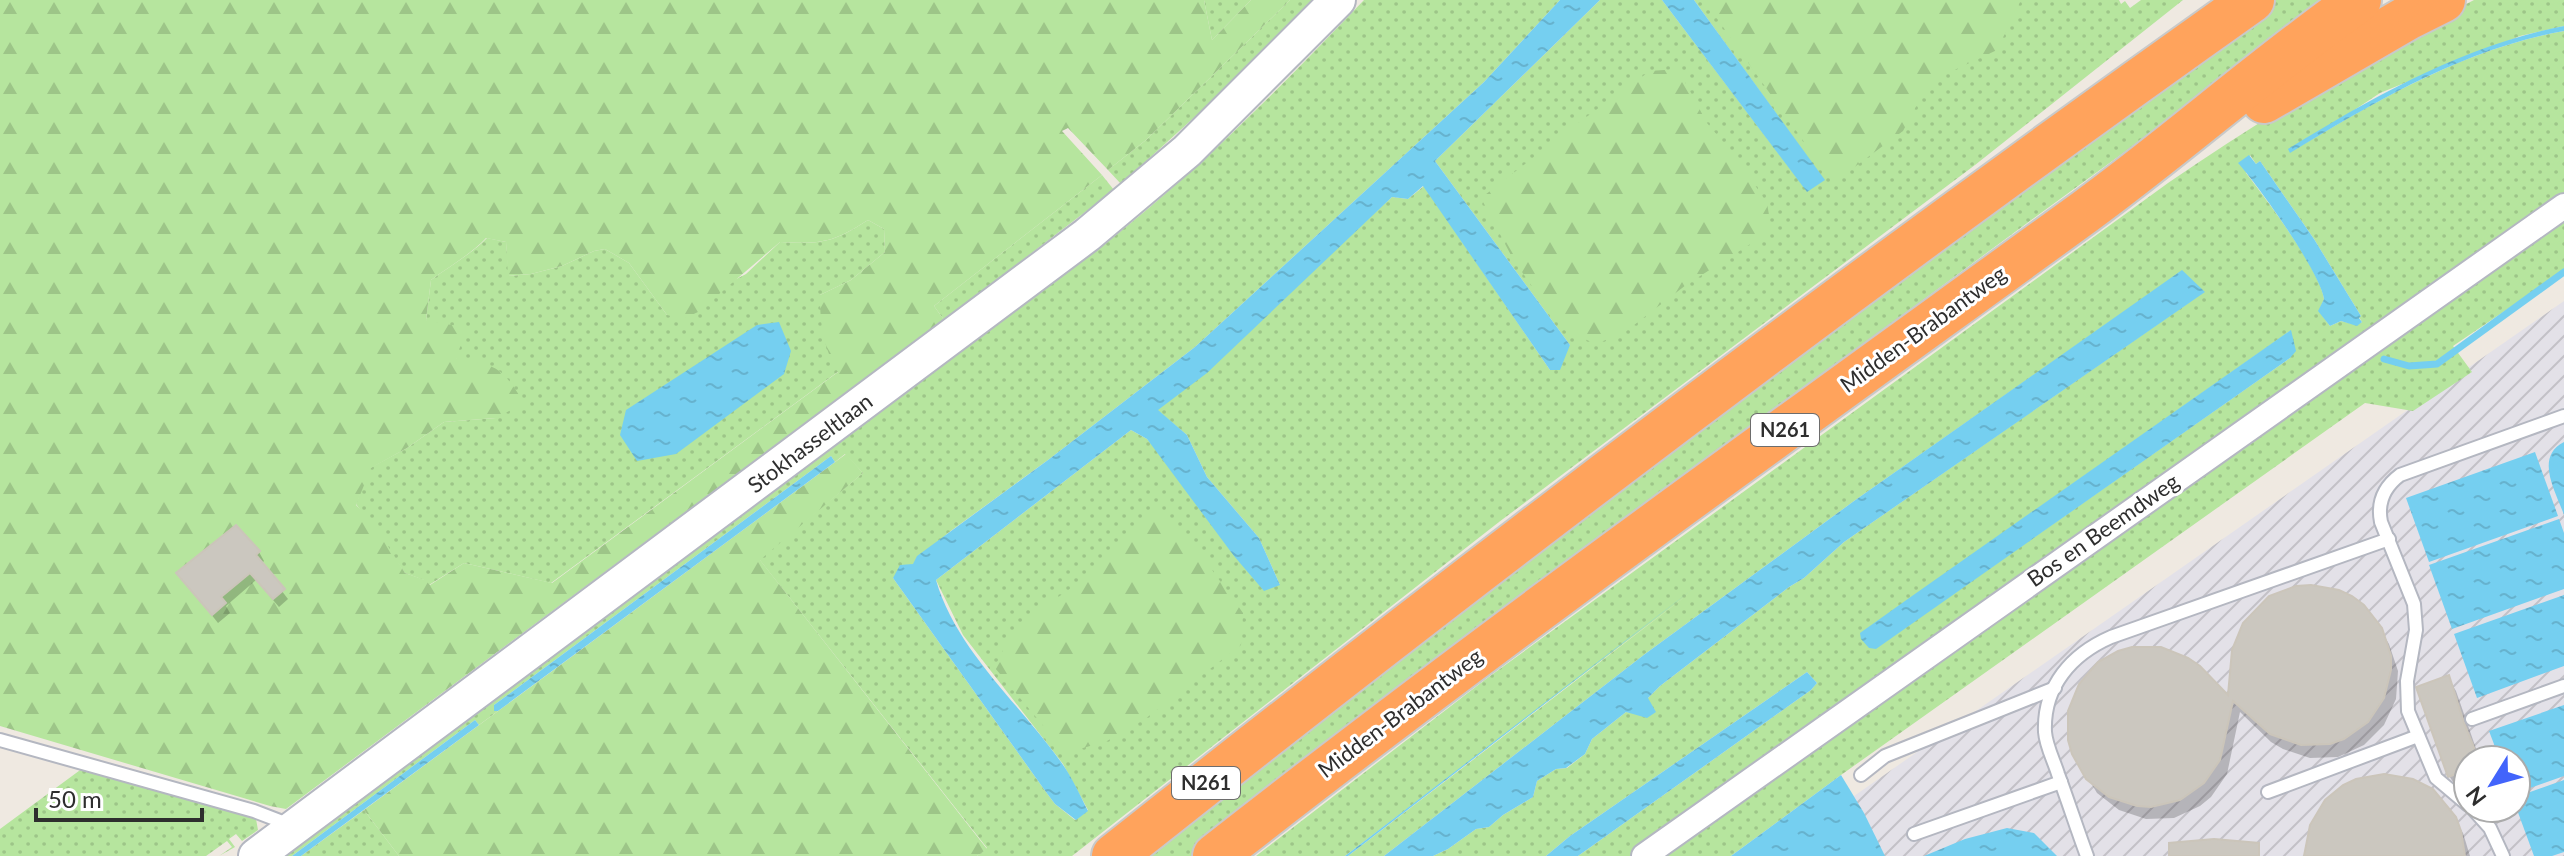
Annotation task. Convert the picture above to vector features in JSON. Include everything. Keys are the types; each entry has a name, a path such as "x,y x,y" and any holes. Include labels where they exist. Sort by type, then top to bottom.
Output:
{"highway":[{"name":"N261","path":"1114,856 1563,507 2084,119 2205,0"},
{"path":"2084,119 2252,0"},
{"name":"Midden-Brabantweg","path":"1215,856 1440,682 2130,179 2359,0"},
{"name":"N261","path":"2130,179 2443,0"}],"street":[{"name":"Stokhasseltlaan","path":"256,856 1087,235 1187,151 1338,0"},
{"name":"Bos en Beemdweg","path":"1644,856 2564,206"}],"lane":[{"path":"2452,791 2436,778 2408,711 2406,696 2416,630 2414,604 2379,510 2386,489 2400,475 2564,416"},
{"path":"2087,856 2045,736 2055,688 2079,654 2101,642 2389,539"},
{"path":"2472,719 2564,686"},
{"path":"1861,775 1885,756 2055,688"},
{"path":"2268,792 2418,736"},
{"path":"0,740 254,811 280,821 290,832"},
{"path":"1914,834 2061,782"},
{"path":"2486,824 2503,856"}],"shaded area":[{"path":"2564,301 2564,856 1768,856"}],"green space":[{"path":"0,0 1204,0 1212,40 1251,0 1290,0 1146,140 1108,170 1068,128 1062,131 1102,175 934,306 944,320 286,809 0,726","holes":["868,220 884,229 885,252 851,280 820,295 823,335 838,372 552,583 464,563 430,585 405,573 372,521 356,505 371,468 444,422 496,418 524,403 510,382 497,370 456,358 467,328 426,320 431,280 486,238 506,242 508,276 562,266 605,249 629,263 667,315 683,319 698,312 780,242 826,240"]},
{"path":"1204,0 1251,0 1212,40"},
{"path":"1290,0 1312,0 1210,103 1121,184 1108,170 1146,140"},
{"path":"1364,0 1560,0 1484,82 1195,347 893,578 1055,804 1075,820 1088,810 1063,764 963,635 936,580 1131,430 1147,439 1280,585 1259,538 1207,477 1187,435 1157,410 1392,197 1408,199 1424,186 1550,370 1570,345 1435,161 1600,0 1662,0 1807,191 1824,180 1694,0 2119,0 2121,4 2125,1 2130,8 2141,0 2183,0 1975,165 1499,522 1072,856 977,856 987,848 759,559 863,473 845,454 835,462 831,456 494,705 495,711 498,711 479,725 475,720 292,856 285,856 1106,243 1239,126"},
{"path":"1704,0 2021,0 1997,50 1929,82 1903,131 1833,183"},
{"path":"2275,0 2335,0 1759,422 1192,856 1136,856 2185,64"},
{"path":"2474,0 2564,0 2564,26 2520,36 2380,93 2291,152 2422,79 2491,50 2564,31 2564,202 1630,856 1578,856 1811,690 1817,683 1807,672 1570,836 1546,856 1433,856 1476,829 1489,827 1533,797 1537,781 1556,769 1567,768 1585,754 1592,739 1626,712 1639,714 1660,686 1804,578 1844,542 2204,292 2182,271 1854,501 1645,654 1384,856 1348,856 1695,589 1345,856 1256,856 1486,679 2168,183 2318,87","holes":["2250,155 2256,164 2260,161 2314,239 2362,322 2357,325 2353,321 2353,324 2341,321 2330,326 2319,311 2324,299 2320,286 2291,235 2246,173","2290,331 2290,358 1876,648 1861,633"]},
{"path":"1678,69 1707,123 1738,160 1767,203 1770,221 1763,236 1686,285 1625,332 1596,344 1566,331 1545,305 1513,259 1481,198 1650,71"},
{"path":"1102,175 1114,190 944,320 934,306"},
{"path":"2564,217 2564,271 2453,346 2472,372 2413,411 2365,403 1731,856 1656,856"},
{"path":"868,220 884,229 885,252 851,280 820,295 839,371 551,583 464,563 429,585 405,573 356,504 370,468 407,448 444,422 496,418 426,320 431,280 487,238 506,242 509,276 562,266 605,249 629,263 667,315 746,274 780,242 827,240"},
{"path":"846,454 863,473 760,560 987,849 977,856 399,856 364,810"},
{"path":"1155,509 1192,542 1243,613 1241,645 1145,719 1107,741 1066,753 995,668 1022,623 1093,570"},
{"path":"87,765 256,819 258,830 242,841 236,834 229,839 235,847 219,856 232,847 227,841 206,856 0,856 0,829"},
{"path":"364,810 399,856 301,856"}],"water":[{"path":"1560,0 1600,0 1435,161 1570,345 1560,370 1550,370 1423,186 1408,199 1392,197 1207,373 1158,410 1187,435 1207,477 1259,538 1280,585 1264,591 1234,556 1147,439 1131,430 936,580 958,630 1069,774 1088,811 1076,820 1055,804 893,578 900,565 913,564 917,556 1195,347 1484,82"},
{"path":"1662,0 1694,0 1825,180 1807,192"},
{"path":"2564,26 2564,31 2491,50 2422,79 2290,153 2288,149 2421,75 2490,46"},
{"path":"2249,155 2256,164 2260,161 2314,239 2361,316 2362,322 2357,326 2341,321 2330,326 2318,311 2324,299 2312,269 2238,163"},
{"path":"2182,270 2205,292 1844,542 1804,578 1660,686 1648,698 1656,712 1647,718 1626,712 1592,739 1585,754 1566,768 1556,769 1537,781 1533,797 1489,827 1476,829 1448,849 1433,856 1384,856 1645,654 1854,501"},
{"path":"779,322 791,351 784,374 676,454 637,461 620,435 626,410 757,325"},
{"path":"2291,330 2296,351 2290,358 1876,649 1869,648 1861,639 1860,633"},
{"path":"2564,442 2564,515 2549,466 2555,448"},
{"path":"2535,452 2558,516 2429,562 2406,498"},
{"path":"831,456 835,462 494,711 494,705"},
{"path":"2559,519 2564,533 2564,589 2452,629 2429,565"},
{"path":"1694,588 1348,856 1345,856"},
{"path":"2564,595 2564,666 2477,698 2454,634"},
{"path":"1807,672 1817,683 1811,690 1578,856 1546,856 1570,836"},
{"path":"2564,705 2564,776 2532,787 2532,744 2494,744 2489,731"},
{"path":"475,720 479,725 301,856 292,856"},
{"path":"1841,775 1885,856 1731,856"},
{"path":"2564,780 2564,852 2534,856 2522,824 2532,824 2532,791"},
{"path":"2007,828 2034,833 2057,856 1924,856 1965,839"}],"building":[{"path":"236,525 260,551 256,555 285,589 273,599 250,573 221,597 226,603 212,615 176,573"},
{"path":"2296,586 2339,590 2352,596 2364,605 2382,628 2391,656 2391,670 2384,698 2368,722 2344,739 2330,744 2301,745 2270,734 2233,701 2220,760 2204,783 2180,800 2151,807 2137,806 2109,797 2086,779 2068,740 2068,711 2079,684 2098,662 2132,647 2161,647 2200,666 2228,695 2232,650 2243,623 2269,596"},
{"path":"2449,675 2473,744 2452,744 2452,776 2448,777 2416,687"},
{"path":"2384,774 2413,779 2433,789 2452,812 2452,824 2458,824 2465,856 2304,856 2310,825 2325,800 2356,779"},
{"path":"2214,839 2259,843 2259,856 2169,856 2169,843"}],"waterway":[{"path":"2384,359 2409,366 2437,364 2564,272"}]}
